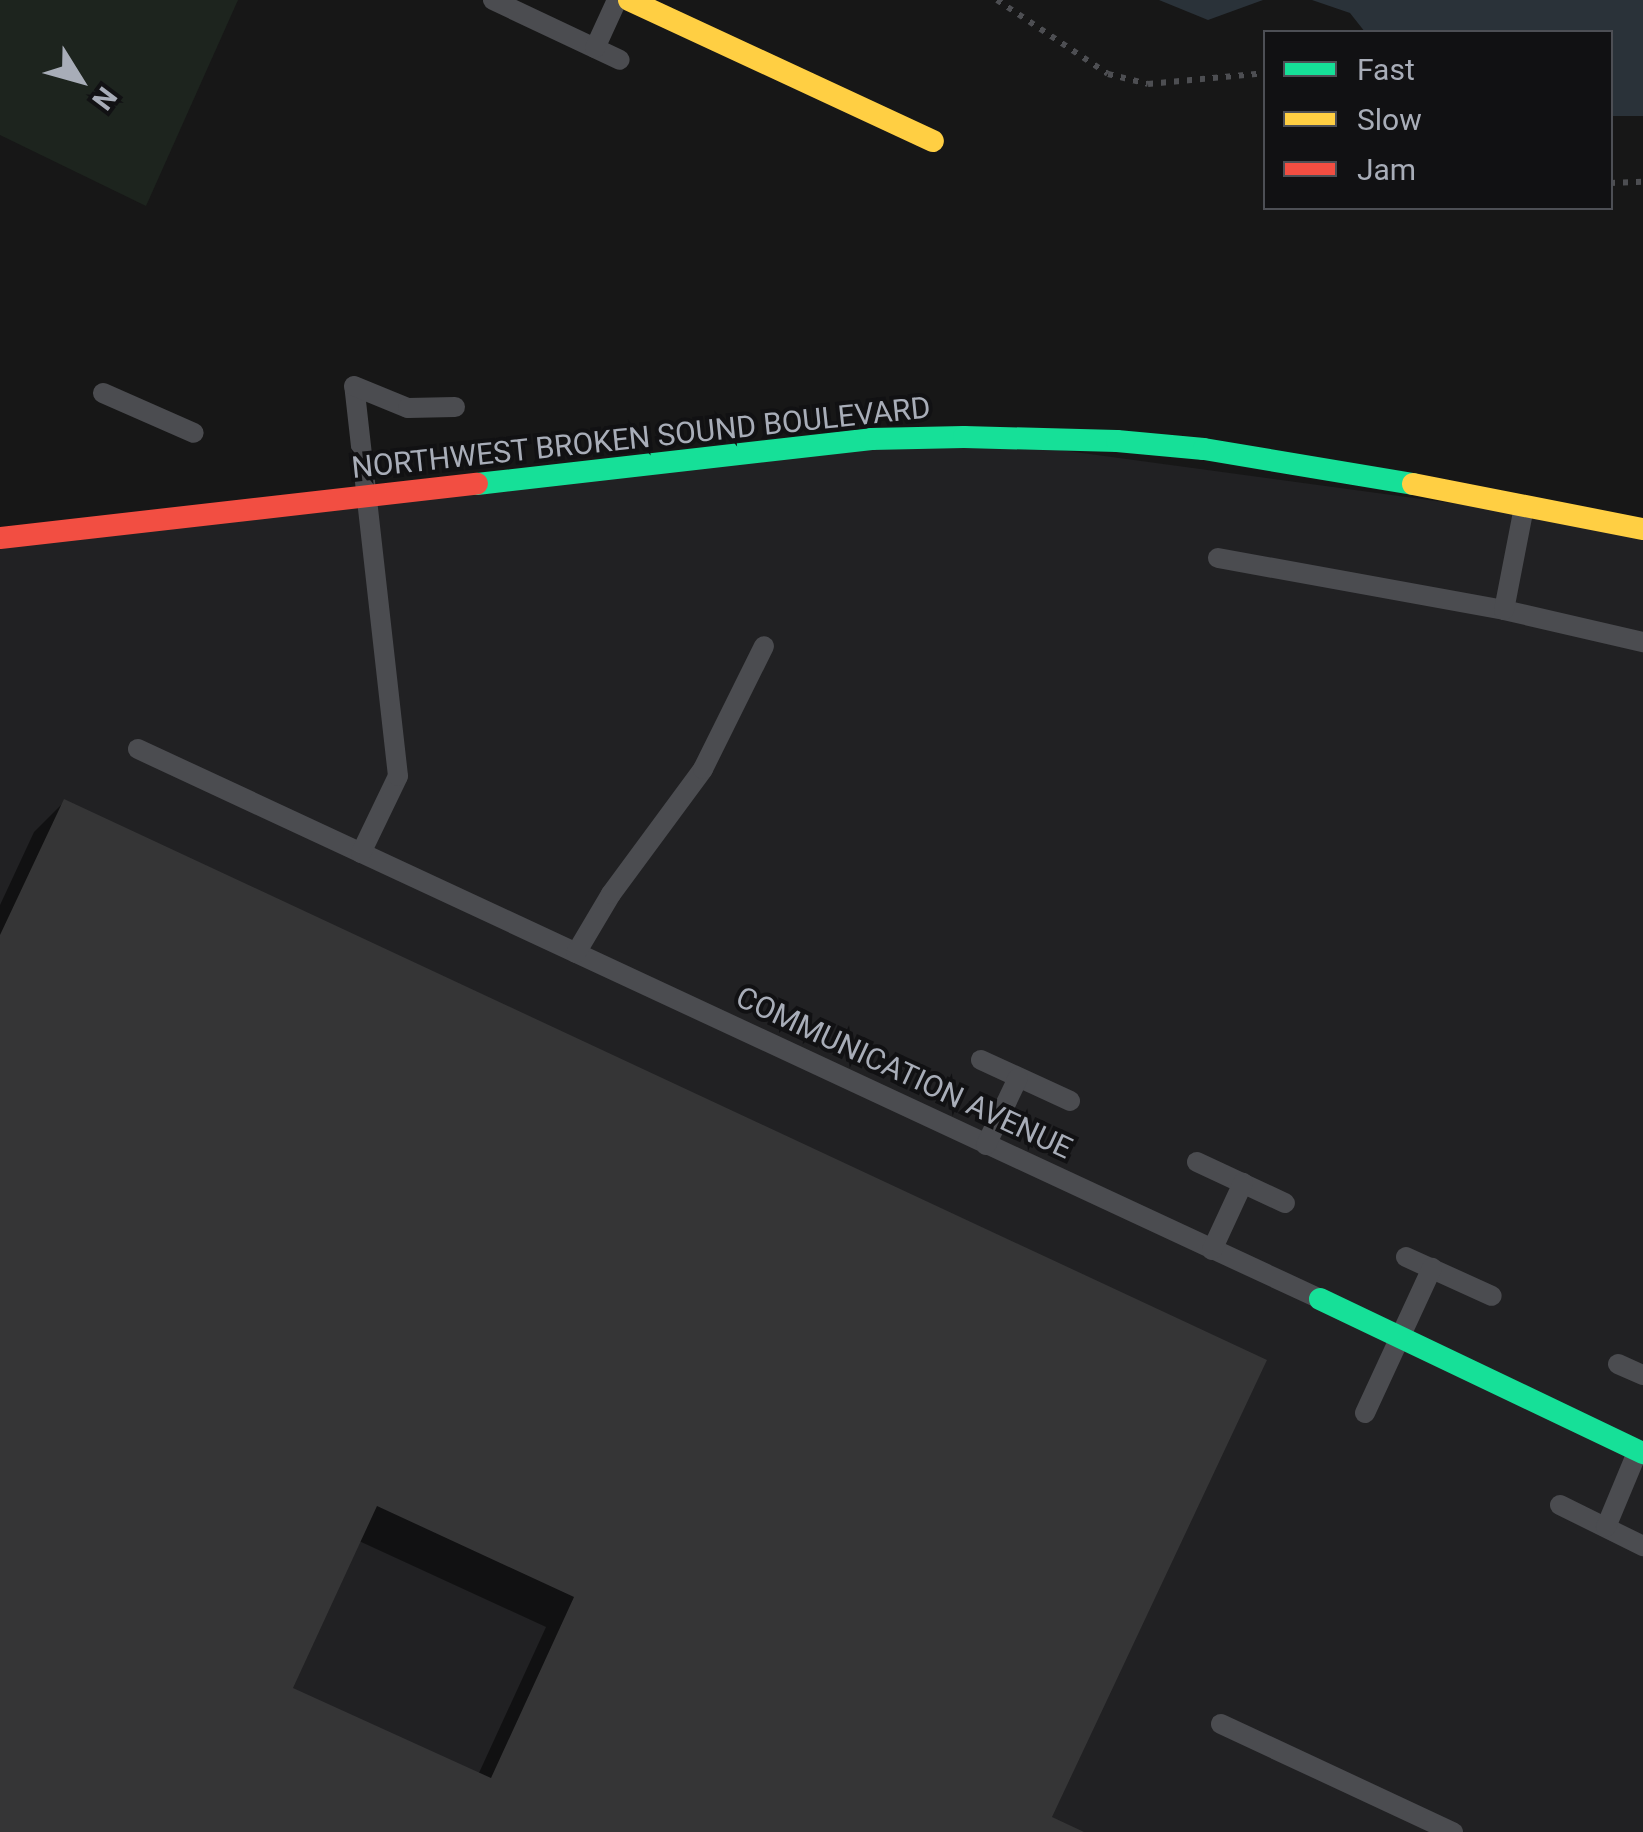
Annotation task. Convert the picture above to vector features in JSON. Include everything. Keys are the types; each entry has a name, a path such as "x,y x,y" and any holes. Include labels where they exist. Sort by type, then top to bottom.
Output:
{"street":[{"path":"629,0 933,141"},
{"name":"NORTHWEST BROKEN SOUND BOULEVARD","path":"0,538 871,440 964,436 1117,441 1204,449 1643,529"},
{"name":"COMMUNICATION AVENUE","path":"1320,1299 1641,1448"}],"lane":[{"path":"492,0 620,60"},
{"path":"595,48 617,0"},
{"path":"361,853 398,776 354,386 408,408 455,407"},
{"path":"103,394 194,432"},
{"path":"1504,610 1525,505"},
{"path":"1218,558 1504,610 1643,642"},
{"path":"576,954 610,894 703,769 764,646"},
{"name":"COMMUNICATION AVENUE","path":"138,749 1320,1299"},
{"path":"981,1060 1070,1101"},
{"path":"986,1145 1018,1078"},
{"path":"1197,1162 1285,1203"},
{"path":"1212,1250 1242,1183"},
{"path":"1406,1257 1492,1296"},
{"path":"1366,1413 1432,1268"},
{"path":"1618,1364 1643,1375"},
{"path":"1606,1527 1641,1448"},
{"path":"1560,1504 1643,1546"},
{"path":"1221,1724 1452,1832"}],"path":[{"path":"998,0 1108,74 1148,84 1263,73"},
{"path":"1613,183 1643,182"}],"shaded area":[{"path":"0,0 238,0 146,206 0,135"},
{"path":"1159,0 1263,0 1208,20"},
{"path":"1312,0 1643,0 1643,116 1613,116 1613,30 1363,30 1350,13"},
{"path":"964,437 1643,529 1643,1832 0,1832 0,538"}],"building":[{"path":"64,799 1267,1360 1052,1817 1084,1832 0,1832 0,935","holes":["377,1506 574,1597 491,1778 293,1688"]}],"traffic: fast":[{"path":"477,484 871,439 964,437 1117,441 1204,449 1413,484"},
{"path":"1320,1299 1643,1453"}],"traffic: slow":[{"path":"629,0 933,141"},
{"path":"1413,484 1643,529"}],"traffic: jam":[{"path":"0,538 477,484"}]}
